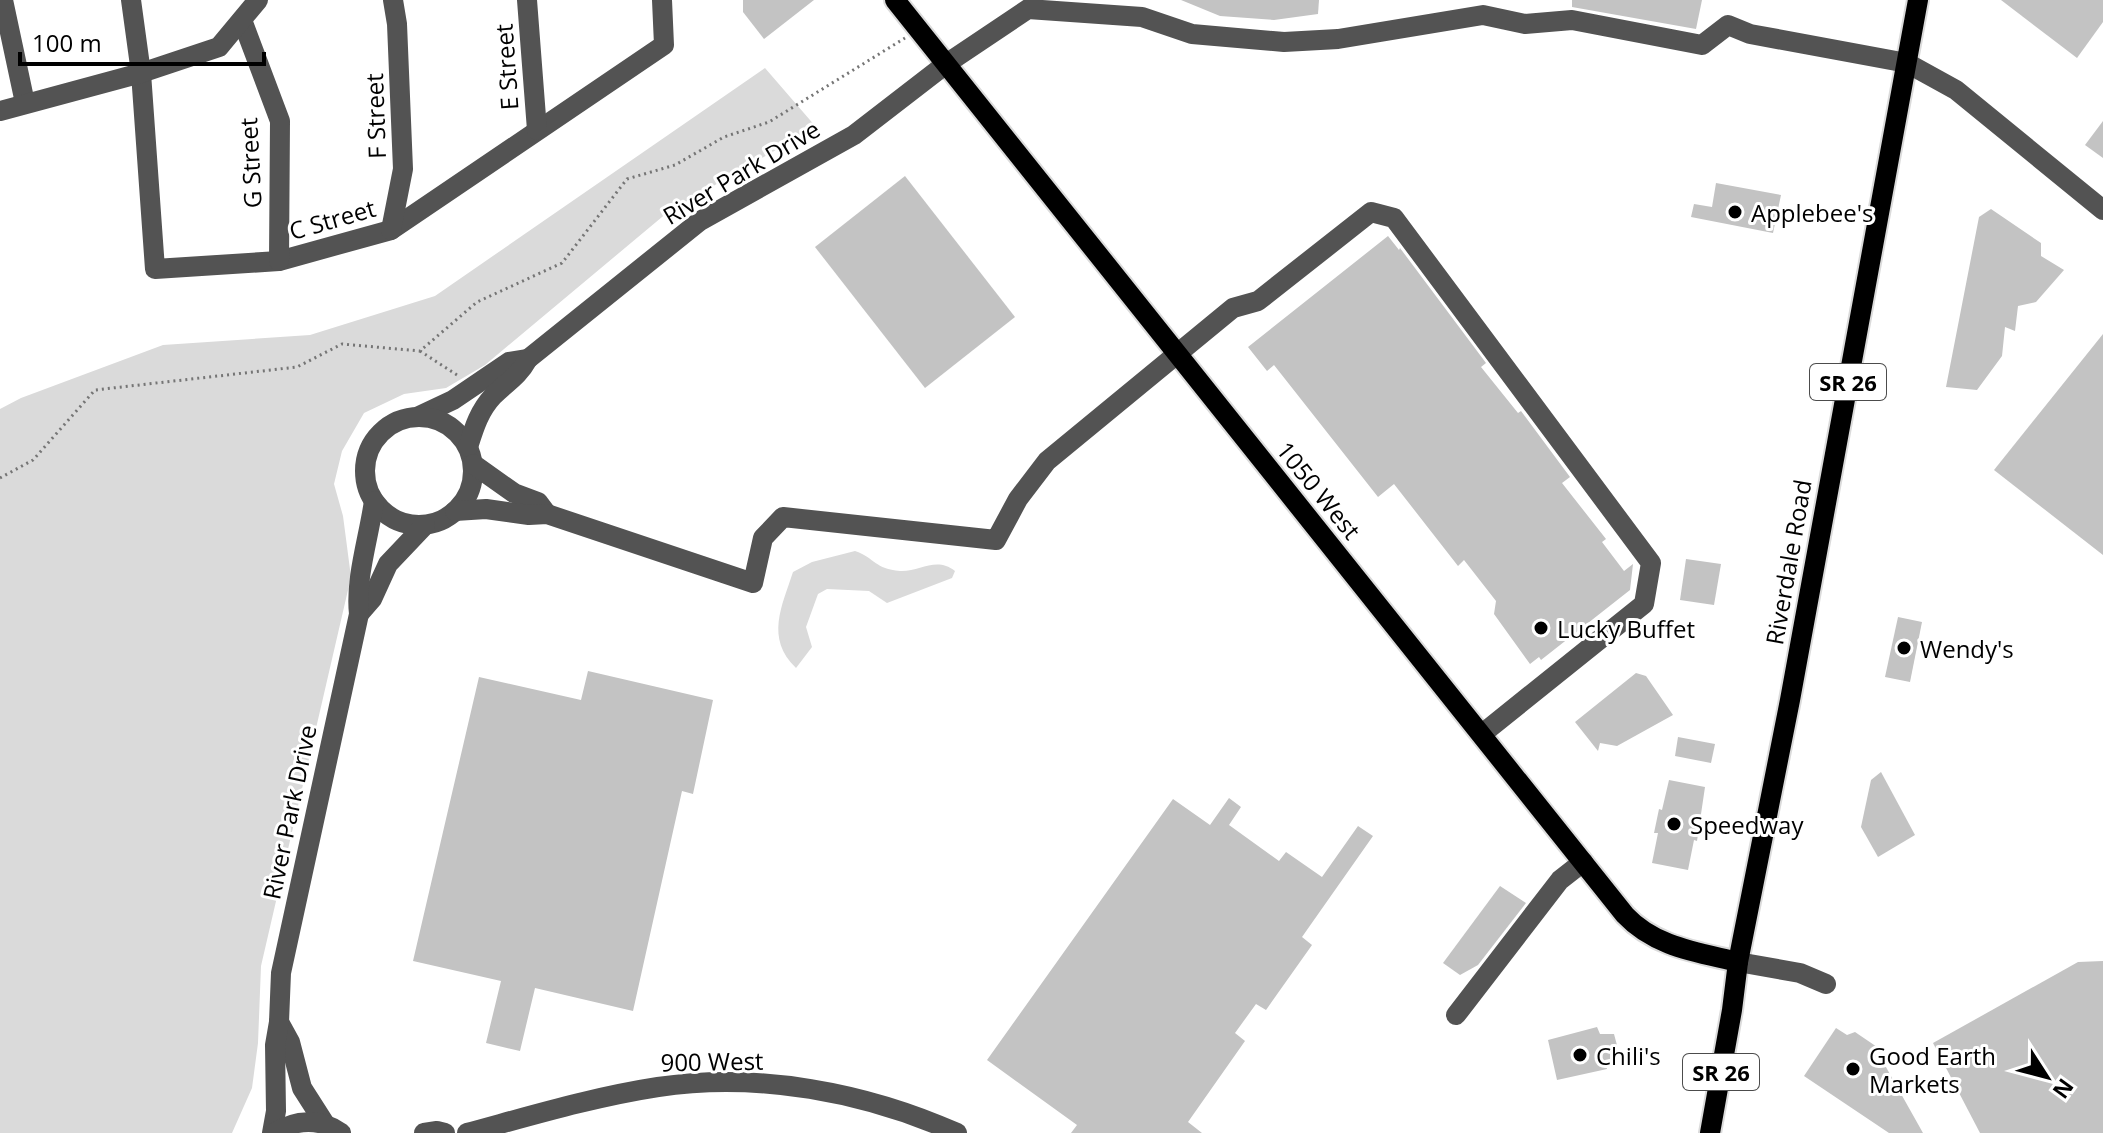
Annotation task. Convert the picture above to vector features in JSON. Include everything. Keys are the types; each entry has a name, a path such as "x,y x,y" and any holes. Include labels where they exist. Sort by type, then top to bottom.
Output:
{"main road":[{"name":"1050 West","path":"895,0 1625,915 1649,936 1662,942 1738,962"},
{"name":"Riverdale Road","path":"1710,1133 1738,962 1790,700 1918,0"}],"street":[{"path":"3,0 25,103"},
{"path":"131,0 141,73"},
{"path":"0,110 141,73 219,47 258,0"},
{"name":"F Street","path":"391,230 403,169 397,24 393,0"},
{"name":"E Street","path":"527,0 537,130"},
{"name":"C Street","path":"141,73 155,269 279,261 391,230 664,45 662,0"},
{"name":"River Park Drive","path":"470,456 476,419 492,397 519,375 528,359 700,221 854,135 946,64 1028,9 1142,17 1192,34 1284,42 1338,39 1483,15 1525,24 1572,20 1702,45 1728,25 1750,34 1907,63 1956,90 2103,210"},
{"name":"G Street","path":"242,20 280,121 279,261"},
{"path":"455,511 486,509 529,515 547,514 753,583 763,538 783,517 996,540 1018,499 1047,461 1233,308 1258,301 1371,212 1394,218 1651,563 1644,604 1482,734"},
{"name":"River Park Drive","path":"419,416 453,400 509,362 528,359"},
{"path":"419,416 434,418 448,425 460,434 470,456 470,490 446,518 425,525 396,520 383,512 367,485 365,469 372,446 388,427 402,419 419,416"},
{"path":"470,456 514,493 538,502 547,514"},
{"name":"River Park Drive","path":"273,1133 281,973 359,614 356,593 374,501"},
{"name":"River Park Drive","path":"359,614 372,599 388,564 425,525"},
{"path":"1456,1015 1560,880 1583,862"},
{"path":"1738,962 1800,973 1826,984"},
{"name":"River Park Drive","path":"279,1022 290,1042 302,1088 333,1128"},
{"name":"900 West","path":"467,1133 613,1095 661,1086 727,1083 793,1087 850,1097 900,1111 957,1133"},
{"path":"273,1133 297,1122 333,1128"},
{"path":"424,1133 445,1133"}],"path":[{"path":"420,351 477,302 562,263 627,179 675,165 724,137 769,122 890,47"},
{"path":"0,478 33,460 95,390 297,367 342,344 420,351 460,377"}],"shaded area":[{"path":"765,68 816,127 668,212 485,365 446,388 404,394 364,413 342,451 334,484 343,516 351,577 261,966 258,1043 252,1088 232,1133 0,1133 0,409 21,398 163,345 310,335 435,296"},
{"path":"855,551 892,570 907,571 941,565 955,571 952,578 887,603 869,591 827,589 818,594 806,627 812,647 796,668 781,645 779,633 781,609 793,572 812,562"}],"building":[{"path":"743,0 814,0 764,39 743,12"},
{"path":"1181,0 1319,0 1318,14 1274,20 1220,16"},
{"path":"1572,0 1702,0 1696,29 1572,7"},
{"path":"2001,0 2103,0 2103,22 2077,58"},
{"path":"2103,121 2103,158 2085,145"},
{"path":"905,176 1015,317 925,388 815,247"},
{"name":"Applebee's","path":"1716,183 1781,195 1773,233 1691,217 1694,204 1712,207"},
{"path":"1991,209 2041,243 2041,256 2064,270 2036,302 2018,306 2015,331 2005,327 2002,356 1977,390 1946,387 1979,217"},
{"path":"1388,236 1486,363 1481,367 1518,413 1521,411 1570,477 1562,483 1606,539 1602,542 1624,571 1633,564 1630,590 1541,660 1539,657 1530,664 1494,614 1496,601 1464,560 1458,566 1394,484 1378,497 1274,365 1267,371 1248,347"},
{"path":"2103,334 2103,555 1994,470"},
{"path":"1686,559 1721,564 1714,605 1680,600"},
{"name":"Wendy's","path":"1898,617 1922,622 1910,682 1885,677"},
{"path":"588,671 713,700 693,794 682,791 633,1011 535,988 520,1051 486,1043 501,981 413,961 479,677 581,700"},
{"path":"1636,673 1646,676 1673,715 1617,746 1600,743 1598,751 1575,722"},
{"path":"1678,737 1715,744 1711,763 1675,756"},
{"path":"1881,772 1915,835 1878,857 1861,827 1871,780"},
{"path":"1669,780 1705,787 1697,841 1694,840 1688,870 1652,863 1658,833 1654,833"},
{"path":"1229,798 1241,807 1229,825 1279,861 1286,852 1322,877 1358,826 1373,836 1302,937 1312,945 1266,1010 1256,1004 1235,1033 1245,1041 1188,1122 1202,1133 1071,1133 1077,1125 987,1060 1173,799 1210,825"},
{"path":"1500,886 1526,903 1478,965 1460,975 1443,963"},
{"path":"2103,961 2103,1133 1980,1133 1933,1043 2078,962"},
{"path":"1597,1027 1600,1034 1614,1034 1618,1049 1613,1051 1614,1058 1605,1060 1607,1069 1557,1080 1548,1040"},
{"path":"1836,1028 1847,1035 1855,1032 1880,1049 1885,1058 1882,1060 1923,1133 1889,1133 1804,1076"}],"place":[{"name":"Applebee's","path":"1735,212"},
{"name":"Lucky Buffet","path":"1541,628"},
{"name":"Wendy's","path":"1904,648"},
{"name":"Speedway","path":"1674,824"},
{"name":"Chili's","path":"1580,1055"},
{"name":"Good Earth Markets","path":"1853,1069"}]}
